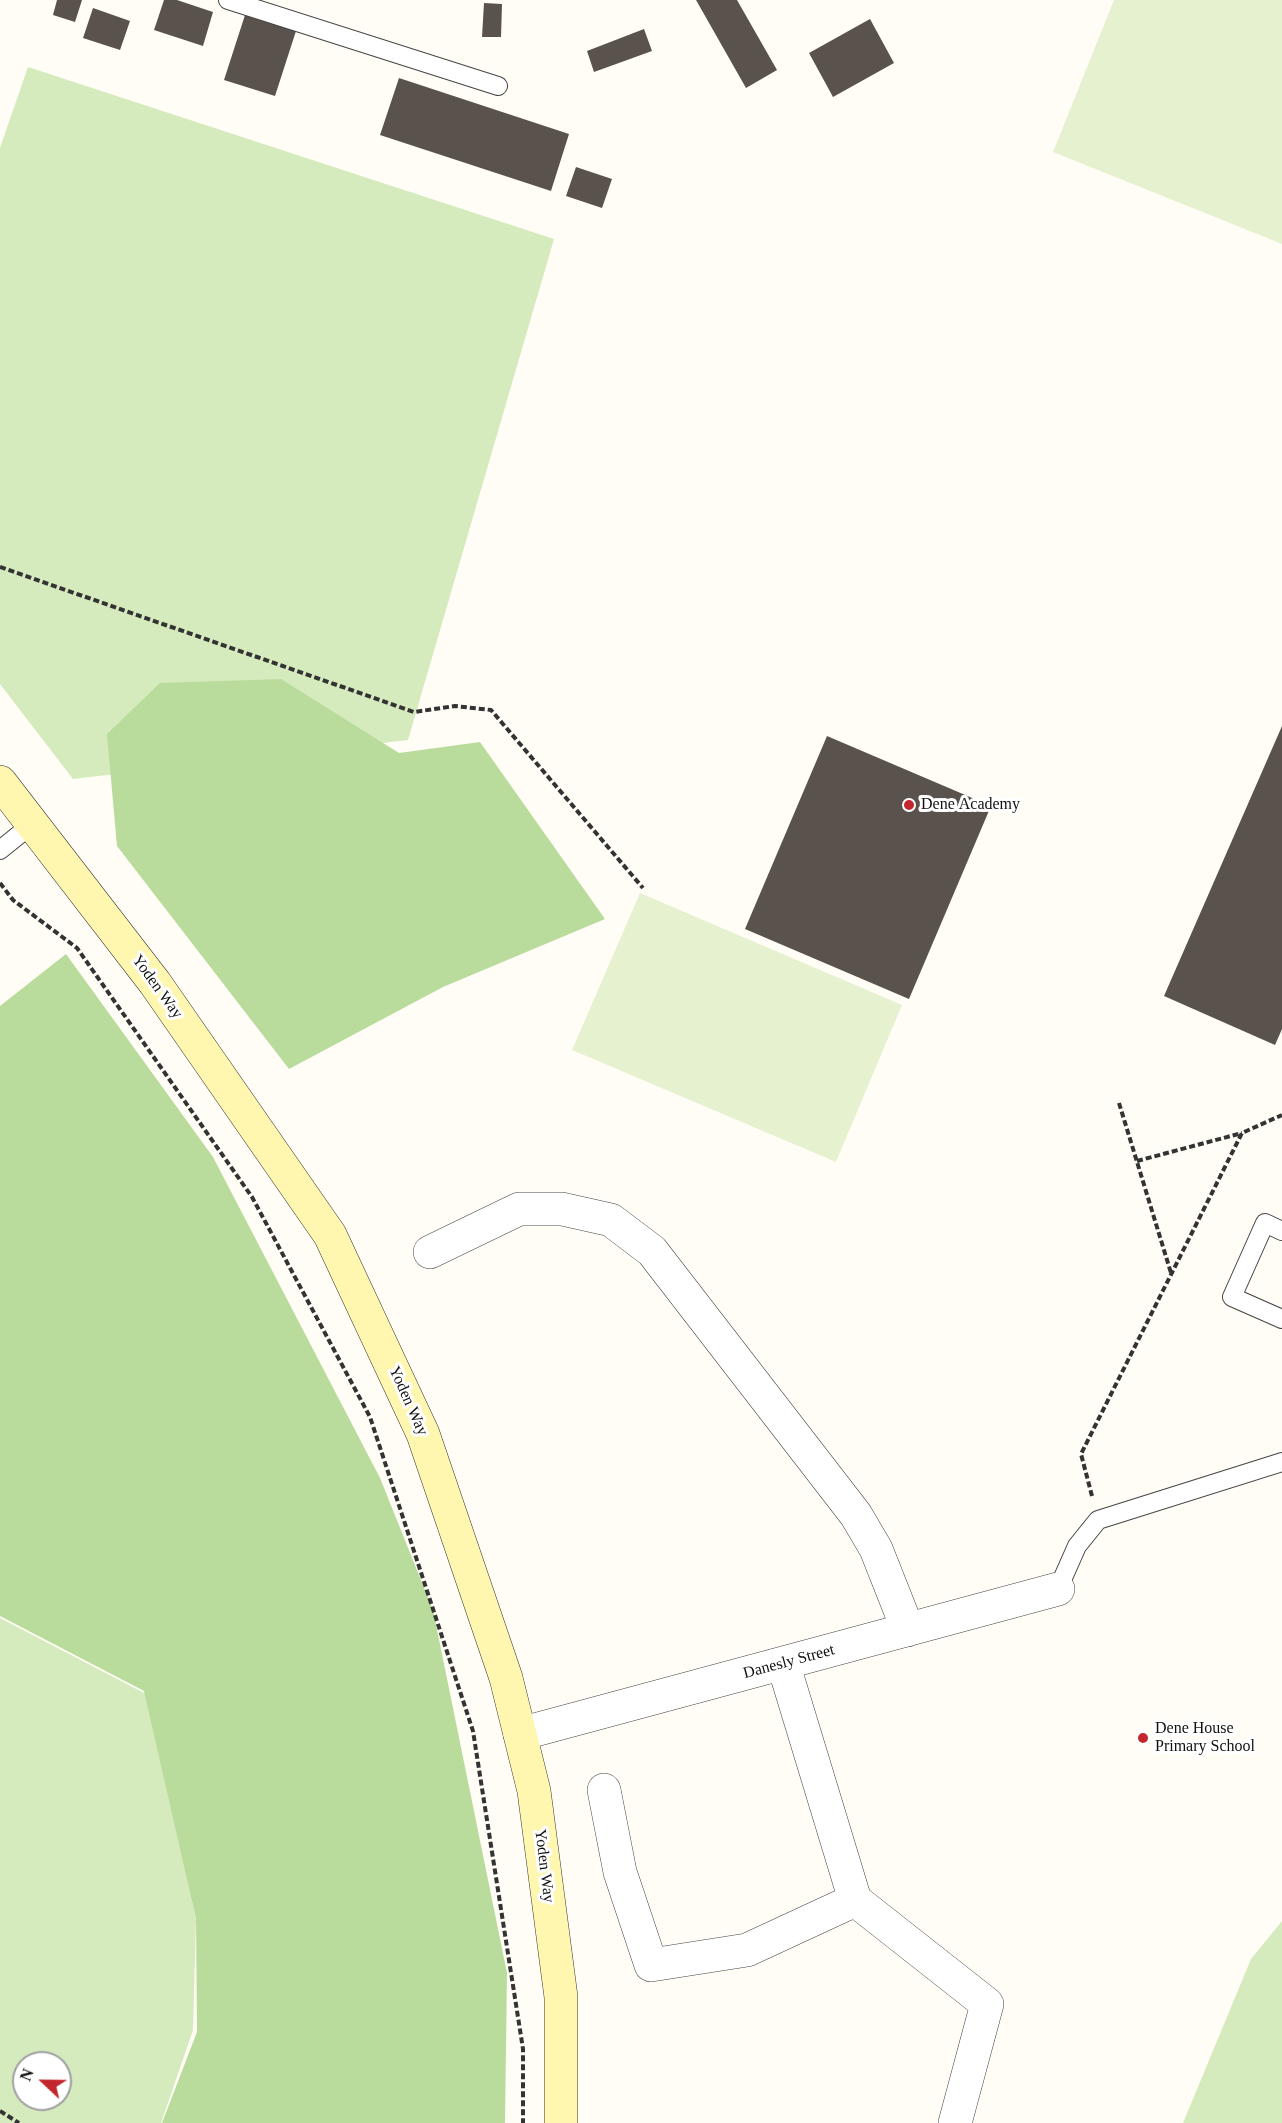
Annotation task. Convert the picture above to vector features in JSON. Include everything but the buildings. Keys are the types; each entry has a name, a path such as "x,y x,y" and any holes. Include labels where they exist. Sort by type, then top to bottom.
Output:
{"main road":[{"name":"Yoden Way","path":"0,782 155,983 330,1235 423,1434 506,1678 534,1791 561,1997 561,2123"}],"street":[{"path":"430,1252 519,1209 562,1209 611,1220 652,1251 856,1515 876,1549 908,1629"},
{"name":"Danesly Street","path":"520,1734 1058,1589"},
{"path":"783,1663 855,1900 987,2004 955,2123"},
{"path":"604,1790 620,1872 651,1965 747,1950 855,1900"}],"lane":[{"path":"228,0 498,86"},
{"path":"0,850 32,825"},
{"path":"1282,1231 1264,1223 1232,1297 1282,1319"},
{"path":"1058,1589 1077,1546 1098,1520 1282,1462"}],"path":[{"path":"0,567 414,712 455,706 490,710 643,888"},
{"path":"0,883 13,900 77,948 252,1197 370,1418 473,1731 523,2049 523,2123"},
{"path":"1119,1103 1172,1274"},
{"path":"1137,1161 1242,1133 1282,1115"},
{"path":"1098,1520 1081,1454 1242,1133"},
{"path":"0,2111 19,2123"}],"green space":[{"path":"1114,0 1282,0 1282,244 1053,152"},
{"path":"28,67 554,239 408,740 73,779 0,684 0,148"},
{"path":"281,679 399,753 480,742 605,919 443,987 289,1069 117,846 107,734 160,683"},
{"path":"640,893 902,1005 836,1162 572,1050"},
{"path":"66,954 213,1157 380,1478 433,1610 507,1973 505,2123 162,2123 197,2032 196,1919 144,1691 0,1616 0,1006"},
{"path":"0,1618 148,1695 196,1920 193,2030 161,2123 0,2123"},
{"path":"1282,1921 1282,2123 1183,2123 1251,1959"}],"place":[{"name":"Dene Academy","path":"909,805"},
{"name":"Dene House Primary School","path":"1143,1738"}]}
